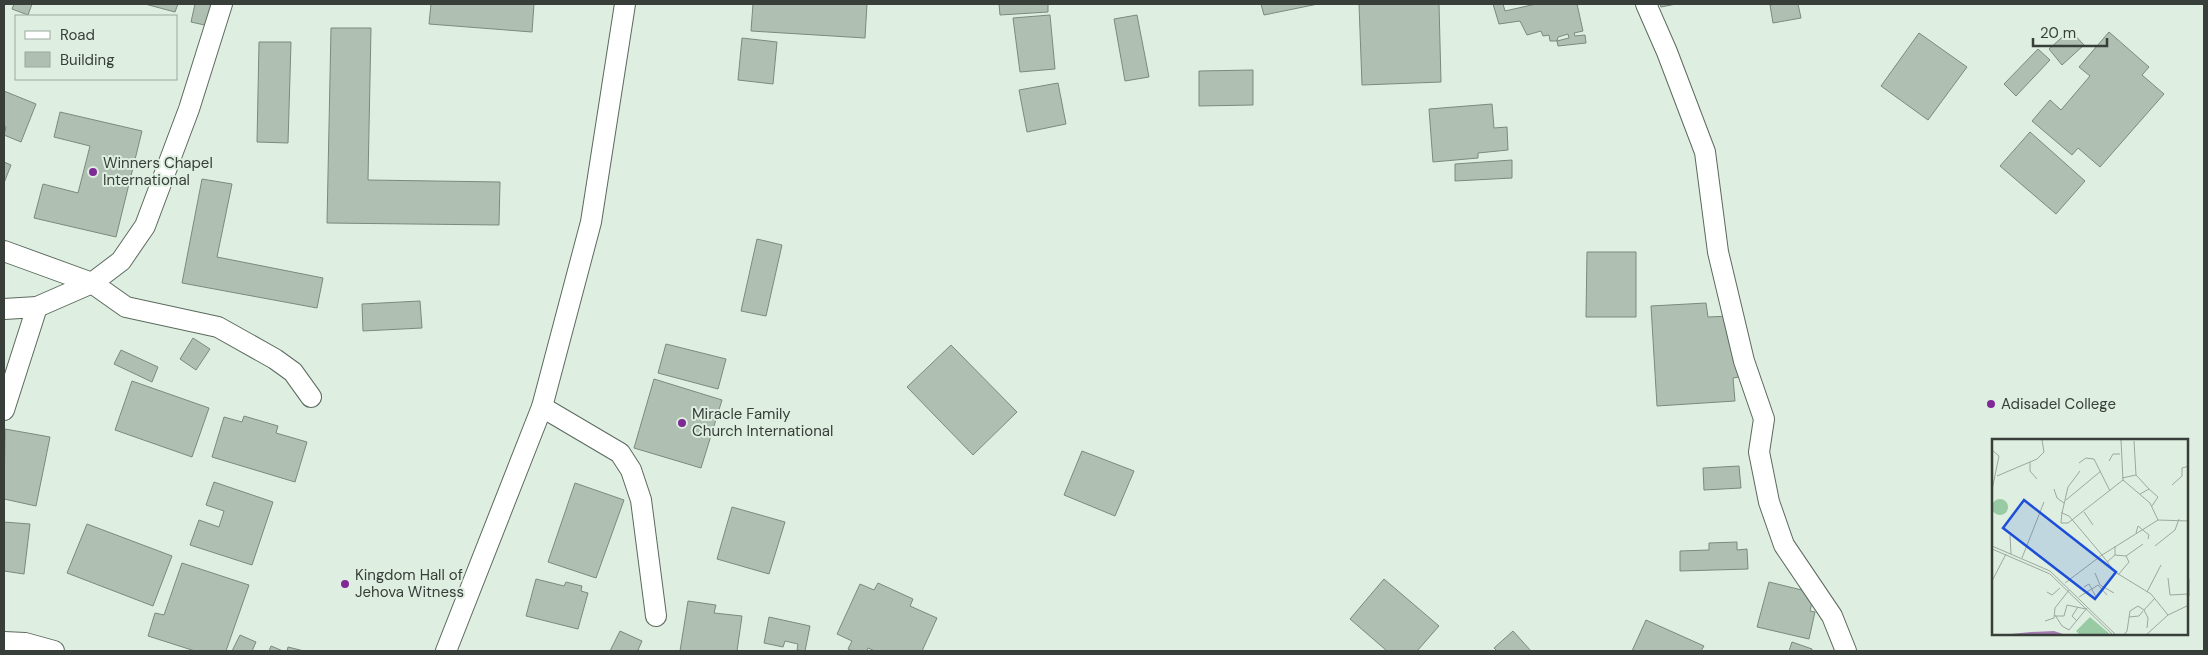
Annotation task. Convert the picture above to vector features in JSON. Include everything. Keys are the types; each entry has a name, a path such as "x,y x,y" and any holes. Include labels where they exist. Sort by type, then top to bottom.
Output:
{"street":[{"path":"4,309 37,307 92,283 121,261 145,226 189,109 222,4"},
{"path":"446,651 542,407 591,222 625,4"},
{"path":"1646,4 1668,52 1705,152 1718,252 1744,361 1764,419 1759,452 1769,502 1784,545 1832,616 1846,651"},
{"path":"4,251 92,283 126,307 218,327 275,359 293,372 311,397"},
{"path":"4,410 37,307"},
{"path":"542,407 620,453 631,470 640,500 656,616"},
{"path":"4,642 25,643 54,651"}],"building":[{"path":"14,4 32,4 28,15 12,9"},
{"path":"145,4 178,4 175,12"},
{"path":"195,4 214,4 209,26 191,22"},
{"path":"431,4 534,4 532,32 429,24"},
{"path":"753,4 867,4 865,38 751,31"},
{"path":"999,4 1048,4 1048,12 1000,15"},
{"path":"1261,4 1318,4 1264,15"},
{"path":"1359,4 1439,4 1441,82 1362,85"},
{"path":"1493,4 1503,4 1505,11 1536,4 1577,4 1583,31 1574,33 1575,36 1585,35 1586,43 1558,46 1557,41 1550,41 1549,35 1543,36 1541,31 1527,35 1520,21 1499,24","holes":["1568,34 1569,38 1557,41 1558,37"]},
{"path":"1660,4 1676,4 1661,7"},
{"path":"1798,4 1801,18 1773,23 1770,5"},
{"path":"1050,15 1055,69 1020,72 1013,18"},
{"path":"1137,15 1149,77 1125,81 1114,19"},
{"path":"331,28 371,28 368,180 500,182 499,225 327,223"},
{"path":"2070,30 2084,45 2062,65 2049,49"},
{"path":"2109,32 2149,67 2142,75 2164,94 2100,167 2078,148 2072,155 2032,121 2050,100 2061,110 2090,76 2079,67"},
{"path":"1919,33 1967,67 1928,120 1881,86"},
{"path":"742,38 777,42 773,84 738,80"},
{"path":"259,42 291,42 288,143 257,142"},
{"path":"2038,49 2050,60 2016,96 2004,84"},
{"path":"1253,70 1253,105 1199,106 1199,71"},
{"path":"1058,83 1066,124 1027,132 1019,90"},
{"path":"4,91 36,104 21,142 4,135 6,127 4,126"},
{"path":"1492,104 1494,128 1507,127 1508,150 1478,153 1478,158 1433,162 1429,109"},
{"path":"60,112 142,131 116,237 34,218 43,184 78,193 90,146 54,137"},
{"path":"2030,132 2085,181 2056,214 2000,166"},
{"path":"1512,160 1512,178 1455,181 1455,164"},
{"path":"4,162 11,165 4,183"},
{"path":"202,179 232,184 217,257 323,278 317,308 182,283"},
{"path":"757,239 782,245 766,316 741,311"},
{"path":"1587,252 1636,252 1636,317 1586,317"},
{"path":"420,301 422,328 363,331 362,304"},
{"path":"1706,303 1708,317 1730,316 1732,355 1737,354 1739,377 1733,378 1735,401 1657,406 1651,306"},
{"path":"193,338 210,349 196,370 180,359"},
{"path":"666,344 726,359 718,389 658,373"},
{"path":"951,345 1017,412 973,455 907,387"},
{"path":"121,350 158,367 152,382 114,364"},
{"path":"654,379 722,400 701,468 634,448"},
{"path":"132,381 209,408 192,457 115,430"},
{"path":"244,416 278,426 276,433 307,442 295,482 212,457 224,417 242,422"},
{"path":"5,429 50,437 36,506 4,499"},
{"path":"1082,451 1134,471 1115,516 1064,495"},
{"path":"1739,466 1741,488 1704,490 1703,468"},
{"path":"214,482 273,502 252,565 190,545 199,520 219,527 224,511 206,505"},
{"path":"575,483 624,500 596,578 548,562"},
{"path":"732,507 785,522 769,574 717,559"},
{"path":"4,522 30,524 24,574 4,571"},
{"path":"87,524 172,556 153,606 67,573"},
{"path":"1737,542 1737,550 1747,549 1748,569 1680,571 1680,551 1709,550 1709,543"},
{"path":"182,563 249,585 226,651 195,651 148,636 155,613 164,615"},
{"path":"536,579 564,586 566,582 582,586 581,591 588,593 578,629 526,616"},
{"path":"1384,579 1439,626 1417,651 1387,651 1350,619"},
{"path":"1769,582 1814,593 1810,611 1815,612 1809,639 1757,627"},
{"path":"878,583 913,599 910,606 937,618 922,651 875,651 868,648 867,651 853,651 848,649 852,641 837,634 860,584 874,590"},
{"path":"688,601 716,605 714,613 742,616 737,651 680,651"},
{"path":"769,617 810,626 805,651 797,650 798,644 785,641 783,647 764,643"},
{"path":"1646,620 1704,646 1701,651 1632,651"},
{"path":"620,631 642,641 638,650 642,651 610,651"},
{"path":"1513,631 1531,651 1497,651 1494,648"},
{"path":"240,635 256,642 252,651 232,651"},
{"path":"1792,642 1812,649 1812,651 1789,651"},
{"path":"271,646 283,651 269,651"},
{"path":"288,647 304,651 287,651"}],"place":[{"name":"Winners Chapel International","path":"93,172"},
{"name":"Adisadel College","path":"1991,404"},
{"name":"Miracle Family Church International","path":"682,423"},
{"name":"Kingdom Hall of Jehova Witness","path":"345,584"}]}
